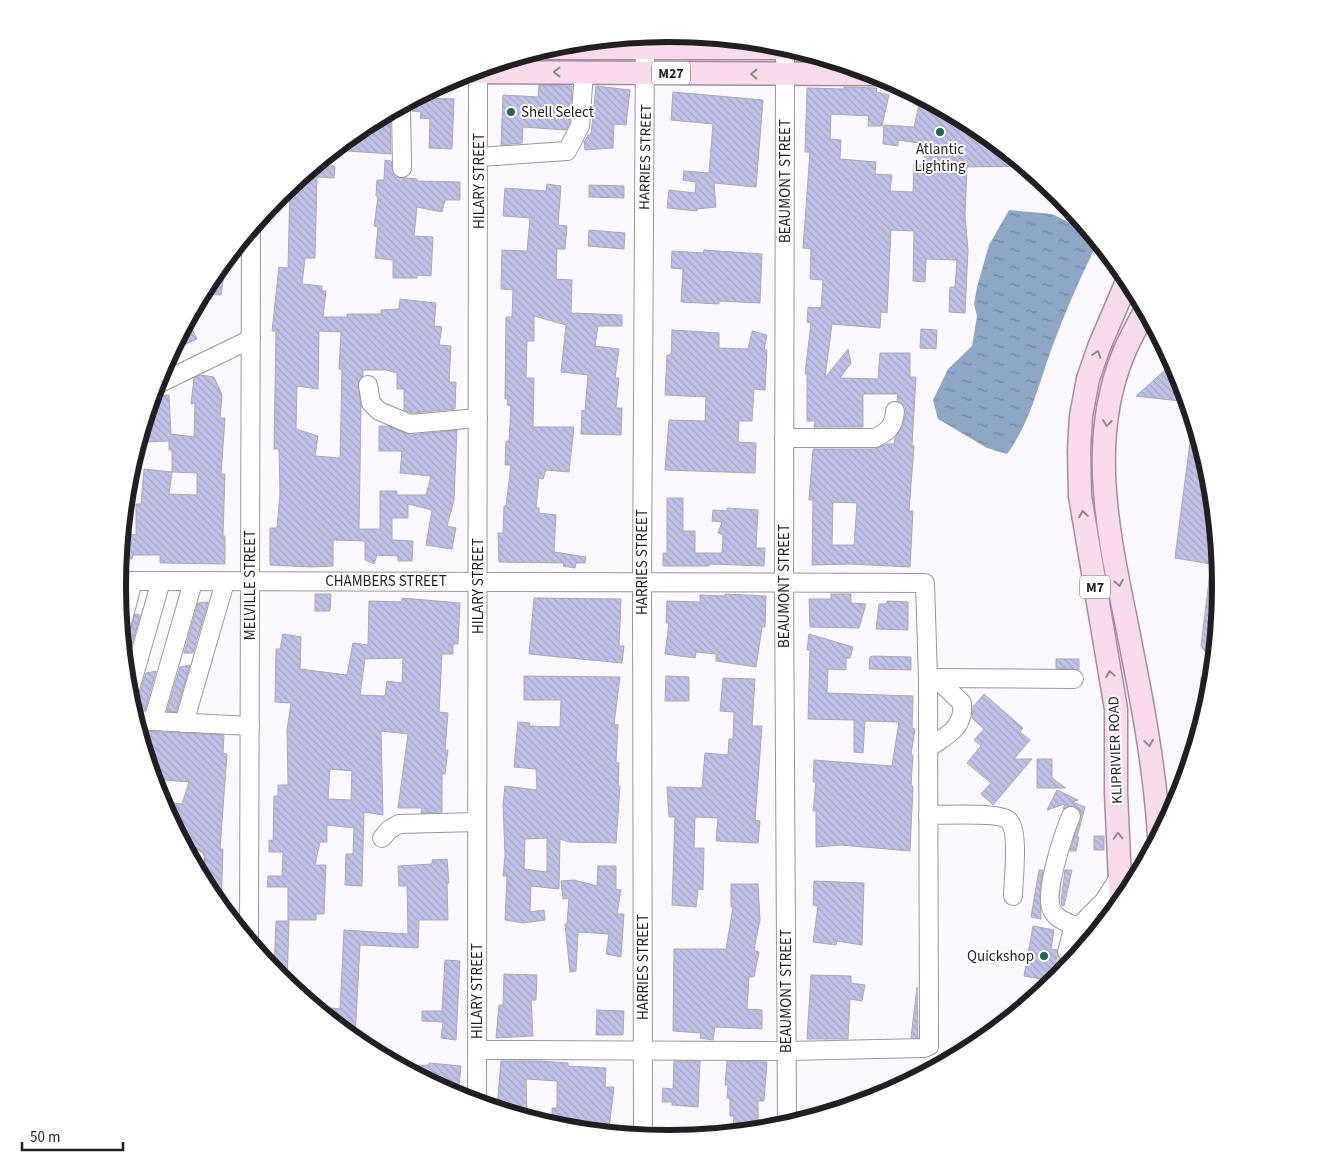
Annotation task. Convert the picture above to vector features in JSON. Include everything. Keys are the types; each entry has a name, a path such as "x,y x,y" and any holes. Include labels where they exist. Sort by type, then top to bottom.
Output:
{"main road":[{"name":"M27","path":"659,43 717,45"},
{"name":"M27","path":"491,72 852,74"},
{"name":"KLIPRIVIER ROAD","path":"1120,889 1116,793 1116,710 1080,496 1079,451 1088,379 1099,347 1124,289"},
{"name":"KLIPRIVIER ROAD","path":"1142,318 1122,356 1115,379 1103,448 1103,478 1111,541 1144,708 1158,822"}],"street":[{"name":"HARRIES STREET","path":"644,1129 642,1051 642,583 645,43"},
{"name":"BEAUMONT STREET","path":"786,56 784,582 788,1116"},
{"path":"479,157 567,151 580,126 584,72"},
{"name":"HILARY STREET","path":"475,78 479,157 477,1094"},
{"path":"401,113 402,168"},
{"name":"MELVILLE STREET","path":"249,931 251,239"},
{"path":"166,380 251,339"},
{"path":"368,385 371,403 379,411 410,424 478,418"},
{"path":"784,438 875,438 885,433 894,424 895,411"},
{"name":"CHAMBERS STREET","path":"126,581 925,583 933,678"},
{"path":"133,677 161,581"},
{"path":"153,721 193,582"},
{"path":"184,723 225,582"},
{"path":"933,678 1074,679"},
{"path":"478,1050 786,1051 924,1048 929,1046 928,748 933,678"},
{"path":"928,748 959,724 964,715 962,703 933,678"},
{"path":"142,720 250,726"},
{"path":"928,815 980,815 1003,817 1008,820 1012,824 1015,841 1012,896"},
{"path":"1071,816 1062,839 1049,898 1051,908 1057,918 1077,927"},
{"path":"382,838 389,830 399,824 477,822"},
{"path":"1067,952 1070,939 1077,927 1104,901 1120,876"}],"water":[{"path":"1009,210 1052,214 1076,226 1094,250 1062,321 1034,401 1022,429 1007,454 987,448 938,419 933,400 948,369 972,346 977,316 974,304 989,245"}],"building":[{"path":"539,85 572,86 570,123 566,130 523,127 522,143 501,145 503,95 538,97"},
{"path":"596,86 630,90 626,125 614,124 613,148 585,150 584,142 588,135 591,134"},
{"path":"807,88 877,88 876,92 889,95 882,126 868,126 869,116 831,114 830,139 841,140 840,159 876,162 875,174 892,175 890,191 913,192 914,164 923,165 927,144 898,140 898,146 883,144 884,125 914,127 919,104 971,134 1014,166 967,167 965,215 968,250 965,313 949,312 950,287 955,287 957,260 926,259 925,282 913,281 914,231 891,230 887,313 881,312 880,328 832,324 825,378 848,349 851,363 840,378 878,379 880,353 910,353 910,377 916,377 912,445 914,446 909,511 913,511 910,567 849,564 812,565 813,500 809,500 813,449 875,449 887,444 894,444 895,438 903,425 906,412 905,406 897,401 898,394 863,394 863,427 814,427 815,421 807,421 807,374 805,374 811,323 807,322 808,307 821,308 823,280 810,279 811,249 803,248 810,152 805,152","holes":["833,502 857,503 854,545 832,545"]},
{"path":"673,92 763,100 756,187 714,183 716,207 697,209 697,211 667,208 669,190 695,193 696,182 683,180 684,171 709,173 713,124 671,120"},
{"path":"430,98 454,99 452,149 429,148 430,119 420,118 421,112 412,111 411,108"},
{"path":"390,119 391,154 344,151"},
{"path":"385,160 391,161 395,177 417,179 417,181 460,182 460,200 445,200 442,212 417,207 414,236 433,237 431,276 417,275 417,278 393,278 393,260 375,258 378,227 374,226 378,197 376,196 377,180 384,180"},
{"path":"324,166 335,166 334,178 317,177 315,258 305,258 302,284 322,286 322,291 326,291 323,317 347,317 347,314 381,314 381,310 399,309 400,299 436,303 434,326 442,327 439,345 451,346 449,382 456,382 455,409 412,413 404,410 404,389 397,389 397,373 386,370 363,370 363,376 358,382 361,407 359,529 380,529 380,491 397,491 397,495 426,495 431,476 400,473 402,451 379,451 379,426 388,426 410,435 457,430 454,500 447,526 456,528 452,549 426,545 432,510 408,504 408,518 392,518 392,540 413,541 412,561 398,561 398,556 377,555 374,564 365,560 365,541 333,540 333,566 270,565 270,528 277,528 280,494 279,449 274,449 276,331 272,331 279,267 288,268 290,197","holes":["319,331 341,332 339,369 342,370 340,458 315,456 318,436 296,429 297,386 318,389"]},
{"path":"547,184 561,186 558,225 567,226 565,249 557,249 556,279 572,280 571,313 622,315 622,326 598,326 595,346 619,349 615,378 619,378 616,408 622,408 621,435 581,434 582,410 585,411 588,375 561,372 566,325 534,316 534,341 527,341 526,378 534,378 533,427 574,427 569,472 546,470 543,479 539,478 536,508 539,508 539,513 556,515 554,552 586,557 585,563 576,563 575,568 563,566 564,563 499,562 498,533 503,533 504,506 506,506 511,465 505,465 506,441 509,441 511,406 507,405 508,399 505,399 506,317 512,317 513,290 501,289 502,250 527,251 530,218 503,216 505,188 546,191"},
{"path":"589,185 624,186 624,198 589,197"},
{"path":"589,230 625,233 624,249 588,246"},
{"path":"704,250 762,254 760,303 719,301 719,304 681,302 683,269 671,268 672,251 703,253"},
{"path":"224,274 221,295 210,294"},
{"path":"191,327 197,339 182,345"},
{"path":"921,329 937,330 936,349 920,348"},
{"path":"672,330 719,333 719,348 748,349 752,331 767,335 764,350 767,350 765,390 754,389 752,421 739,421 738,442 756,443 755,473 665,470 669,420 705,421 706,397 665,395 667,355 671,355"},
{"path":"1167,369 1180,401 1136,396"},
{"path":"200,375 214,377 222,395 220,418 225,418 221,474 225,474 223,536 225,536 225,564 160,563 160,555 133,555 132,559 127,559 128,534 136,535 136,504 141,504 144,469 172,472 172,450 169,450 169,441 145,442 160,396 169,395 171,434 194,437 195,403 191,404 194,378","holes":["172,472 197,473 197,495 169,494"]},
{"path":"1191,435 1202,480 1211,550 1212,586 1208,656 1201,646 1211,564 1175,558"},
{"path":"667,498 683,498 683,531 695,531 695,553 722,553 723,535 718,533 722,522 712,521 713,510 727,511 727,508 758,510 756,548 765,548 764,566 709,564 709,566 663,566 663,553 667,553"},
{"path":"315,594 331,594 330,611 315,611"},
{"path":"725,594 766,596 765,627 762,627 756,667 716,661 716,654 696,652 695,658 665,654 669,623 666,623 667,601 700,602 700,595 725,596"},
{"path":"831,594 851,594 851,603 866,604 859,628 810,627 809,599 831,599"},
{"path":"402,598 460,603 458,644 453,644 453,654 442,654 439,712 448,713 445,750 448,750 445,774 442,774 442,812 421,813 422,808 398,808 408,734 381,731 383,815 364,812 362,886 345,885 346,854 353,854 354,828 327,825 327,842 320,842 315,865 326,865 324,914 316,914 316,920 288,920 288,887 267,887 268,876 282,876 283,852 269,852 269,840 273,841 274,796 278,796 278,785 288,785 287,730 291,703 275,702 276,649 280,649 283,634 301,637 300,669 347,675 353,643 368,645 369,601 402,602","holes":["403,658 402,683 387,681 385,696 360,695 365,659","330,769 352,771 351,800 328,799"]},
{"path":"534,598 621,599 619,646 624,646 622,663 529,654"},
{"path":"887,601 908,602 908,630 876,629 879,604 886,604"},
{"path":"208,602 193,653 184,653 198,603"},
{"path":"135,614 140,615 130,653 129,634"},
{"path":"809,634 853,647 850,658 846,658 846,670 828,669 827,693 913,696 912,728 915,729 911,755 913,755 911,786 913,786 910,851 841,845 816,847 816,811 813,811 816,782 813,782 814,760 892,766 899,722 865,721 863,753 854,752 854,720 808,719 810,650 807,650"},
{"path":"870,657 911,657 911,670 869,669"},
{"path":"1056,659 1079,659 1079,670 1056,668"},
{"path":"190,665 176,712 167,711 180,667"},
{"path":"156,671 145,710 140,710 138,699 146,673"},
{"path":"524,676 620,677 614,724 618,725 616,762 619,763 618,786 620,786 616,843 569,842 560,839 559,889 531,886 530,912 544,910 545,920 523,923 505,920 507,876 503,876 505,856 503,805 505,786 537,790 536,769 514,767 518,722 530,723 529,726 560,727 561,700 524,700","holes":["547,838 547,872 524,869 525,839"]},
{"path":"666,676 689,677 689,701 665,701"},
{"path":"1201,677 1205,677 1202,692 1198,709"},
{"path":"723,678 755,679 752,726 762,726 755,820 760,821 758,843 716,841 718,818 695,817 694,848 704,848 703,890 698,889 696,907 672,905 675,817 669,817 667,787 702,788 705,753 728,755 729,739 733,739 734,712 720,711"},
{"path":"984,694 1023,728 1020,732 1030,740 1014,759 1032,759 993,805 981,794 991,783 967,763 981,746 974,740 984,729 972,718 973,707"},
{"path":"145,731 224,735 223,753 227,754 220,849 223,849 221,894 204,868 206,865 204,853 192,847 171,803 182,804 189,782 161,780"},
{"path":"1037,759 1052,759 1052,778 1066,788 1037,788"},
{"path":"1057,790 1078,800 1072,802 1085,807 1077,837 1079,837 1076,851 1070,851 1081,814 1074,806 1063,809 1065,804 1047,810"},
{"path":"1094,836 1104,836 1104,850 1094,850"},
{"path":"447,859 449,883 447,883 448,920 419,920 418,948 360,945 355,1030 326,1007 340,1009 344,930 408,934 407,886 399,886 398,866 432,864 432,860"},
{"path":"598,866 616,866 616,889 621,890 617,914 624,914 621,957 606,954 609,934 578,932 576,971 570,972 565,924 567,924 569,898 563,899 561,881 574,880 597,886"},
{"path":"1039,870 1043,870 1040,891 1041,919 1031,917"},
{"path":"1065,870 1072,870 1064,906 1061,901"},
{"path":"814,881 864,883 862,945 837,941 836,945 813,942 818,906 813,905"},
{"path":"731,884 758,884 760,920 754,950 759,952 754,977 749,977 747,1009 762,1010 762,1029 715,1027 713,1040 700,1038 701,1033 673,1031 674,949 726,949 733,907 731,907"},
{"path":"276,921 289,921 287,972 274,959"},
{"path":"1033,926 1054,930 1051,949 1057,950 1059,959 1062,961 1043,979 1024,976"},
{"path":"445,960 460,961 456,1040 441,1038 443,1022 422,1021 422,1011 442,1011"},
{"path":"504,974 537,975 536,1000 531,1000 533,1036 496,1038 499,1005 503,1005"},
{"path":"811,975 851,976 851,983 865,985 862,1001 850,999 848,1039 807,1039"},
{"path":"917,987 918,1038 911,1038"},
{"path":"597,1010 624,1011 623,1035 596,1035"},
{"path":"501,1061 539,1061 568,1063 568,1066 606,1068 605,1087 614,1087 609,1126 552,1116 552,1108 557,1108 557,1081 526,1079 527,1111 498,1102"},
{"path":"674,1061 700,1061 698,1107 672,1105 672,1102 662,1102 663,1088 673,1089"},
{"path":"727,1061 767,1062 764,1101 758,1101 758,1122 733,1126 734,1116 730,1116 730,1099 727,1098 728,1085 725,1085"},
{"path":"429,1063 461,1066 459,1087 414,1066 429,1065"}],"place":[{"name":"Shell Select","path":"511,112"},
{"name":"Atlantic Lighting","path":"940,132"},
{"name":"Quickshop","path":"1044,956"}]}
